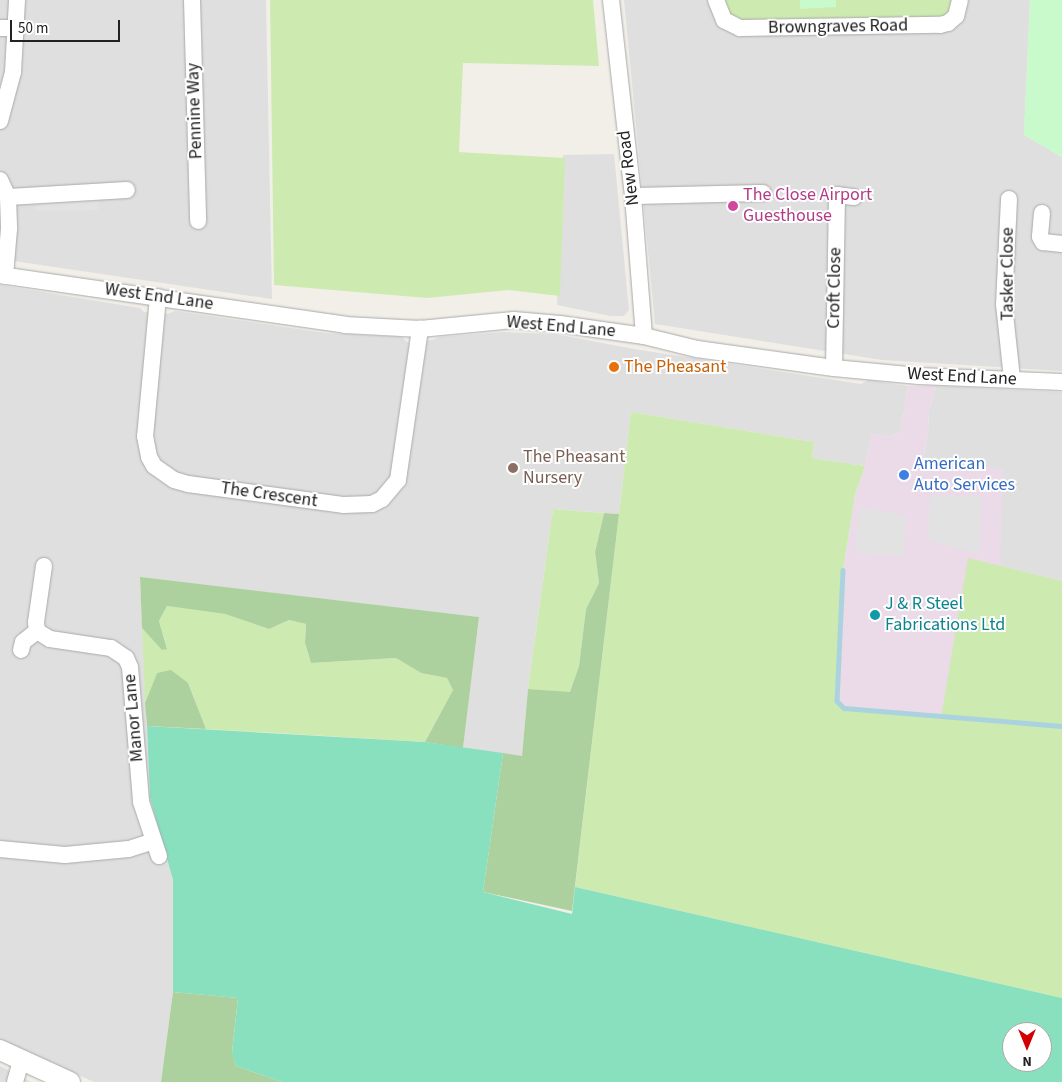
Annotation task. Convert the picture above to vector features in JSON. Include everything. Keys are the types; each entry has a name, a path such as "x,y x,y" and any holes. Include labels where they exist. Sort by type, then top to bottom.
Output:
{"street":[{"path":"0,121 13,72 8,28 17,0"},
{"name":"Pennine Way","path":"192,0 198,221"},
{"name":"New Road","path":"611,0 633,196 644,336"},
{"name":"Browngraves Road","path":"716,0 724,20 740,28 940,25 948,23 956,16 960,0"},
{"path":"0,180 8,197 9,229 2,275"},
{"path":"8,197 127,190"},
{"path":"633,196 764,193"},
{"name":"Croft Close","path":"834,368 837,195 854,196"},
{"name":"Tasker Close","path":"1009,199 1004,304 1012,379"},
{"path":"1042,213 1040,237 1043,242 1062,244"},
{"name":"West End Lane","path":"2,275 345,325 420,329 514,320 569,325 644,336 697,349 834,368 919,376 1062,382"},
{"name":"The Crescent","path":"158,297 145,436 149,458 154,466 174,480 188,484 343,505 372,504 382,499 398,480 420,329"},
{"path":"21,650 23,642 38,631 36,622 44,566"},
{"name":"Manor Lane","path":"38,631 50,638 111,648 126,658 130,667 141,802 159,856"},
{"path":"0,849 65,855 129,849 153,841"},
{"path":"0,1050 70,1082"},
{"path":"15,1082 21,1061"}],"shaded area":[{"path":"0,0 266,0 272,299 0,259"},
{"path":"624,0 1030,0 1024,135 1062,157 1062,371 882,360 655,324"},
{"path":"614,154 629,310 624,316 610,316 557,305 563,155"},
{"path":"98,197 98,210 35,211 35,198"},
{"path":"0,285 140,308 144,312 166,314 176,311 325,333 402,337 407,342 432,340 439,337 504,332 555,334 634,349 861,384 868,380 908,386 901,431 889,437 872,434 865,466 812,458 814,442 631,412 619,514 553,509 528,689 522,756 463,748 479,617 140,578 150,798 173,880 173,992 161,1082 94,1082 0,1040"},
{"path":"908,386 936,386 929,410 928,435 923,459 1003,469 1000,566 1062,581 1062,726 844,708 837,701 843,570 855,495 865,466 872,434 889,437 901,431"},
{"path":"936,386 1062,392 1062,581 1000,566 923,459 928,435 929,410"},
{"path":"930,495 982,497 979,554 928,540"},
{"path":"859,507 906,516 903,557 856,553"},
{"path":"0,1066 31,1082 0,1082"}],"green space":[{"path":"270,0 593,0 599,66 463,63 459,152 565,158 560,296 509,290 427,298 274,285"},
{"path":"722,0 956,0 954,7 942,18 733,20"},
{"path":"800,0 836,0 836,7 800,9"},
{"path":"1030,0 1062,0 1062,157 1024,135"},
{"path":"631,412 814,442 812,458 865,466 855,495 843,570 837,701 844,708 941,717 968,558 1062,581 1062,998 575,887"},
{"path":"553,509 604,513 595,552 599,583 586,609 579,666 570,693 528,689"},
{"path":"604,513 619,514 572,911 483,892 503,753 522,756 528,689 570,692 579,666 586,609 599,583 595,552"},
{"path":"140,577 479,617 463,748 425,742 453,690 447,678 421,673 396,658 311,663 305,643 306,624 289,620 269,629 225,614 167,606 159,621 167,649 162,650 142,628"},
{"path":"167,606 225,614 269,629 289,620 306,624 305,643 311,663 396,658 421,673 447,678 453,690 425,742 206,729 188,683 157,673 145,703 142,628 163,650 167,648 159,621"},
{"path":"171,670 188,683 206,729 147,726 145,703 157,673"},
{"path":"147,726 425,742 503,753 483,892 572,914 575,887 1062,998 1062,1082 282,1082 236,1066 232,1053 238,998 173,992 173,880 150,798"},
{"path":"173,992 238,998 232,1052 236,1066 282,1082 161,1082"}],"waterway":[{"path":"843,570 837,701 844,708 1062,726"}],"place":[{"name":"The Close Airport Guesthouse","path":"733,206"},
{"name":"The Pheasant","path":"614,367"},
{"name":"The Pheasant Nursery","path":"513,468"},
{"name":"American Auto Services","path":"904,475"},
{"name":"J & R Steel Fabrications Ltd","path":"875,615"}]}
